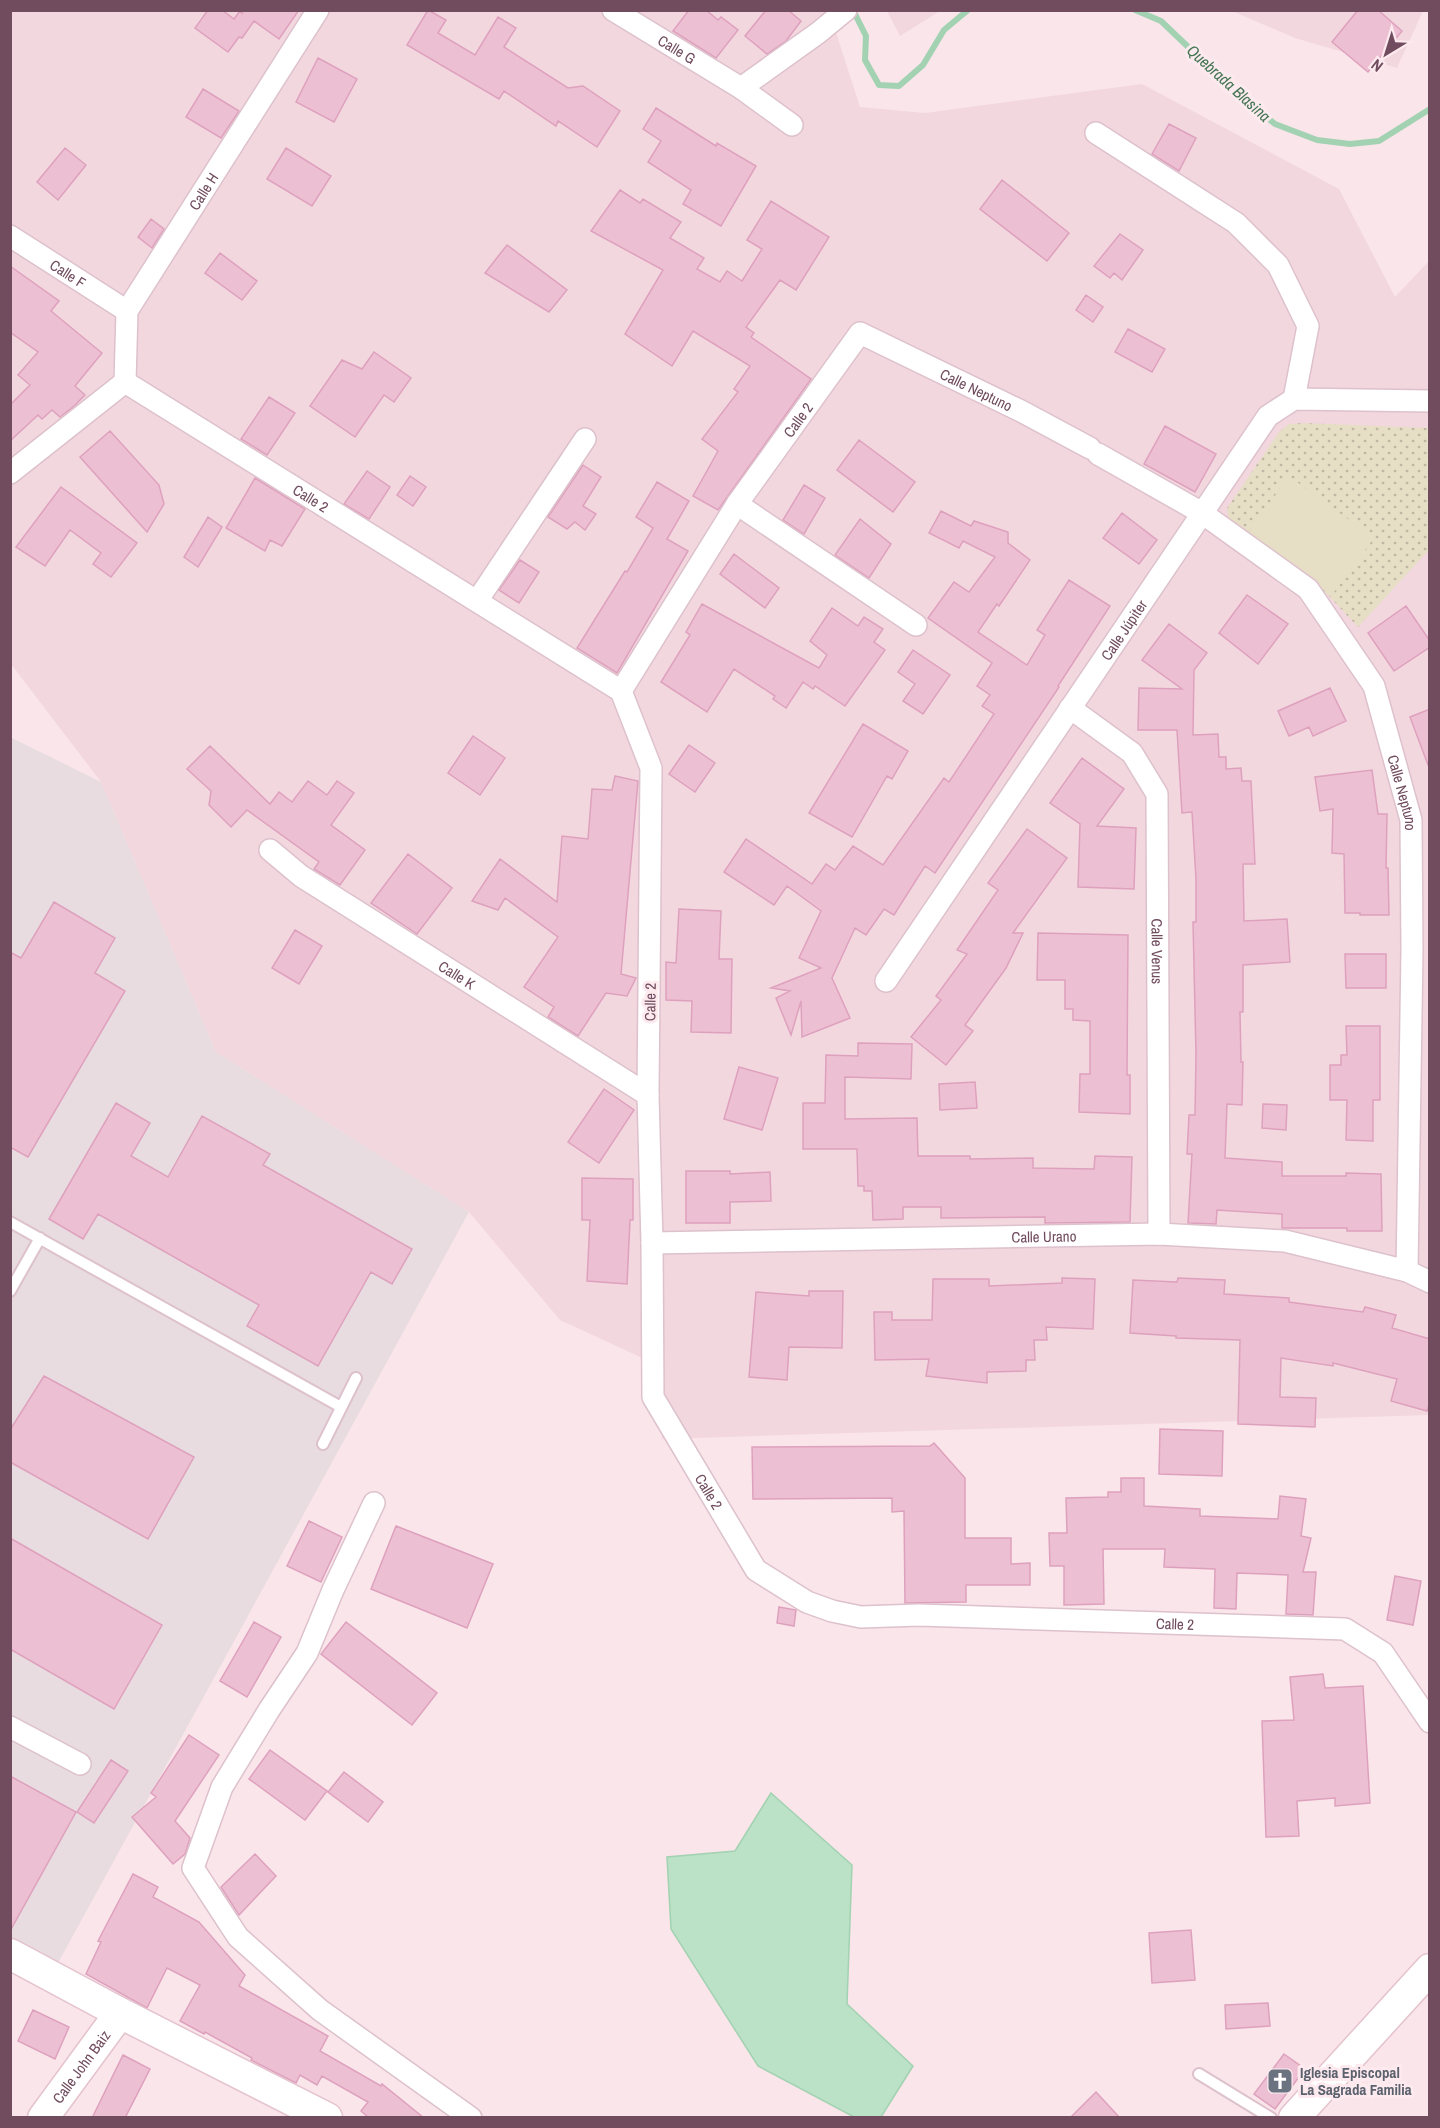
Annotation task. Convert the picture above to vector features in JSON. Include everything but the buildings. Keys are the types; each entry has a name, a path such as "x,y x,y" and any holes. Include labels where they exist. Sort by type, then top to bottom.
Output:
{"street":[{"name":"Calle H","path":"127,311 318,10"},
{"name":"Calle G","path":"613,10 741,88 792,125"},
{"path":"741,88 846,10"},
{"path":"1096,133 1236,223 1278,265 1308,326 1294,399 1430,401"},
{"name":"Calle F","path":"10,236 127,311"},
{"path":"10,473 125,382 127,311"},
{"name":"Calle 2","path":"621,691 737,504 860,333"},
{"name":"Calle Neptuno","path":"860,333 1021,411 1202,513 1308,590 1374,686 1411,820 1412,951 1407,1271"},
{"name":"Calle 2","path":"125,382 621,691 651,768 648,1095 653,1397 756,1570 807,1602 831,1611 861,1617 919,1615 1345,1629 1383,1653 1430,1722"},
{"name":"Calle Júpiter","path":"886,981 1268,416 1294,399"},
{"path":"477,601 585,439"},
{"path":"737,504 916,625"},
{"name":"Calle Venus","path":"1070,708 1132,753 1156,794 1159,1234"},
{"name":"Calle K","path":"270,850 302,876 337,899 648,1095"},
{"name":"Calle Urano","path":"652,1243 1159,1234 1285,1241 1407,1271 1430,1282"},
{"path":"374,1503 333,1590 307,1653 222,1787 193,1868 238,1937 320,2010 471,2118"},
{"path":"10,1726 80,1764"},
{"path":"10,1954 120,2013 327,2118"},
{"path":"1294,2118 1430,1969"},
{"name":"Calle John Baiz","path":"43,2118 120,2013"}],"lane":[{"path":"10,1222 341,1407"},
{"path":"10,1291 40,1238"},
{"path":"323,1444 356,1378"},
{"path":"1199,2074 1271,2118"}],"shaded area":[{"path":"11,11 829,11 860,107 925,113 1142,84 1339,189 1395,297 1429,261 1429,1415 662,1439 664,1368 560,1320 469,1212 216,1052 101,782 11,664"},
{"path":"887,11 940,11 900,36"},
{"path":"1232,11 1423,11 1397,68 1295,38"},
{"path":"1289,424 1429,428 1429,550 1358,627 1329,596 1229,523 1227,508 1279,432"},
{"path":"1289,476 1374,538 1332,595 1248,533"},
{"path":"10,737 101,782 216,1052 469,1212 58,1963 10,1937"},
{"path":"771,1793 852,1865 847,2004 913,2066 881,2117 854,2117 758,2066 671,1929 667,1857 735,1851"}],"waterway":[{"name":"Quebrada Blasina","path":"853,10 866,36 865,60 879,85 899,86 923,65 944,30 968,10"},
{"name":"Quebrada Blasina","path":"1135,10 1161,21 1229,86 1275,124 1317,140 1350,144 1379,141 1430,109"}],"place":[{"name":"Iglesia Episcopal La Sagrada Familia","path":"1280,2081"}]}
